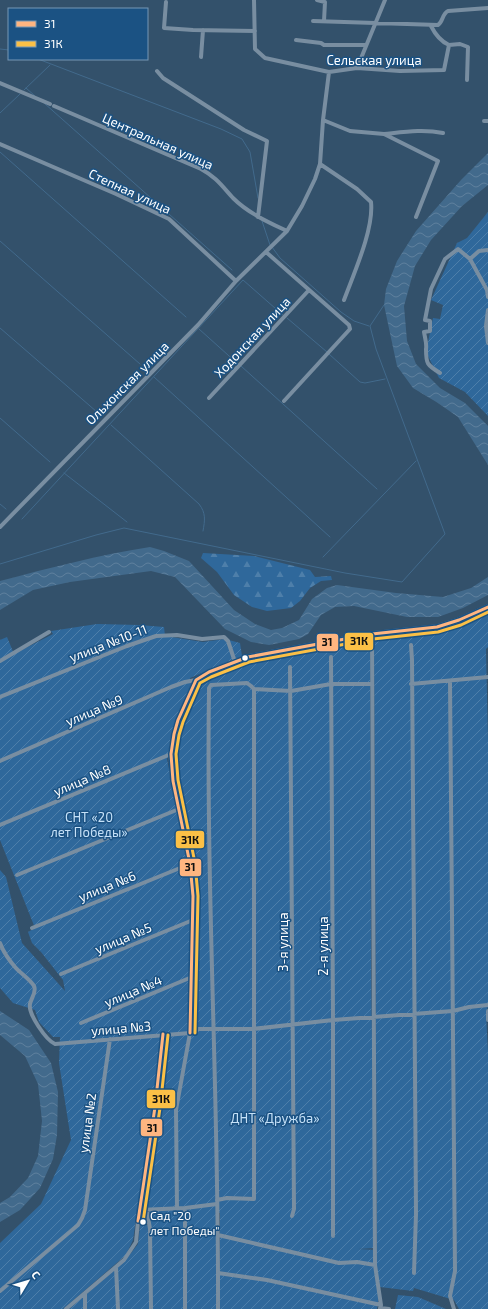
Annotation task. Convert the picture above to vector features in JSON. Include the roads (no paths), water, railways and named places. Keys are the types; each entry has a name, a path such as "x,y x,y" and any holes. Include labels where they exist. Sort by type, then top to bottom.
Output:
{"street":[{"path":"166,2 164,28 255,31 254,0"},
{"path":"317,0 325,2 324,21"},
{"path":"358,68 385,0"},
{"path":"313,21 438,26 448,11 488,8"},
{"path":"431,26 437,37 443,42 449,45 460,44 468,47 467,80"},
{"path":"201,58 203,30"},
{"name":"Сельская улица","path":"255,31 255,49 265,58 329,72 358,68 400,71 444,70 449,45"},
{"path":"296,40 321,43 324,45 366,45"},
{"path":"157,71 162,78 244,130 267,141 258,217"},
{"name":"Ольхонская улица","path":"0,527 198,325 236,281 287,230 302,206 320,164 323,120 329,72"},
{"name":"Центральная улица","path":"0,83 184,160 211,174 234,198 258,217 287,230"},
{"path":"323,120 350,131 384,134 429,130 443,133"},
{"path":"384,134 438,161 416,217"},
{"name":"Степная улица","path":"0,144 116,194 169,219 236,281"},
{"path":"320,164 357,188 371,202 368,233 344,300"},
{"path":"440,373 430,366 425,357 427,348 424,332 430,331 430,321 425,320 430,295 445,260 458,249 470,259 487,290 488,297"},
{"path":"470,259 479,251 488,250"},
{"path":"266,252 349,325 350,330 284,401"},
{"name":"Ходонская улица","path":"209,398 309,290"},
{"path":"488,310 486,326 488,343"},
{"path":"177,1208 176,1110 190,1031 193,920 190,864 171,767 170,754 178,720 196,680 209,672 248,657 372,634 437,627 470,616 488,607"},
{"path":"0,661 49,632"},
{"path":"372,634 375,1265 380,1307"},
{"name":"улица №10-11","path":"0,697 127,646 156,636 177,635 202,639 224,637 228,641 235,662"},
{"path":"411,645 416,1214 414,1274"},
{"name":"2-я улица","path":"331,657 333,1236"},
{"name":"3-я улица","path":"290,667 294,1209 292,1216"},
{"path":"411,684 488,677"},
{"name":"улица №9","path":"0,761 171,687 196,680"},
{"path":"450,681 455,1271 450,1296 454,1309"},
{"path":"218,1309 218,1235 210,892 208,749 209,688 211,685 247,683 254,689 291,691 331,684 372,684"},
{"path":"139,1210 147,1211 186,1208 217,1202 227,1198 254,1199 254,689"},
{"name":"улица №8","path":"0,825 170,754"},
{"path":"17,876 179,809"},
{"name":"улица №6","path":"32,928 190,864"},
{"name":"улица №5","path":"61,974 193,920"},
{"name":"улица №3","path":"0,943 14,966 34,985 35,990 30,1005 32,1013 37,1024 51,1042 55,1044 214,1029 253,1028 333,1020 374,1018 453,1011 470,1007 488,1006"},
{"name":"улица №4","path":"82,1023 192,977"},
{"path":"488,1011 488,1020"},
{"path":"66,1309 116,1268 124,1260 136,1242 139,1210 155,1107 163,1034"},
{"name":"улица №2","path":"0,1291 78,1225 82,1218 85,1210 110,1039"},
{"path":"185,1309 186,1208"},
{"path":"147,1211 150,1229 151,1309"},
{"path":"218,1235 339,1263 357,1262 375,1265"},
{"path":"116,1268 118,1309"},
{"path":"218,1273 267,1280 388,1309"},
{"path":"85,1293 85,1309"}],"water":[{"path":"488,153 488,185 462,206 431,240 415,266 404,306 407,341 416,364 440,388 465,403 488,426 488,465 458,417 413,388 397,366 384,305 386,289 397,261 416,231 461,180"},
{"path":"150,547 189,561 234,610 255,624 271,630 282,628 299,620 312,599 327,588 337,585 396,593 443,597 471,588 488,577 488,595 463,608 438,617 407,617 354,606 335,607 321,615 308,634 299,639 269,645 251,642 225,629 175,577 151,571 70,582 33,590 0,610 0,581 93,558"},
{"path":"0,1011 29,1030 51,1063 58,1092 57,1135 53,1159 40,1188 20,1210 0,1222 0,1203 10,1197 28,1178 38,1156 42,1121 38,1084 25,1056 0,1035"}],"waterway":[{"path":"0,49 8,50"},
{"path":"41,60 221,129 242,139 250,152 258,198"},
{"path":"24,90 50,65"},
{"path":"26,88 35,96"},
{"path":"0,113 20,94"},
{"path":"44,103 232,270"},
{"path":"0,152 186,317"},
{"path":"262,221 270,245"},
{"path":"0,241 140,364"},
{"path":"272,247 280,258 341,312 354,321 369,326"},
{"path":"22,519 243,280 284,316"},
{"path":"0,564 124,528 345,573 402,582 445,534 376,349 370,326 384,305"},
{"path":"287,318 327,352"},
{"path":"0,328 97,412"},
{"path":"199,329 238,364"},
{"path":"329,354 360,382 365,383 385,379"},
{"path":"241,366 377,489"},
{"path":"154,377 330,537"},
{"path":"0,418 50,462"},
{"path":"111,425 199,504 203,510 203,531"},
{"path":"323,557 416,461"},
{"path":"64,473 127,522"},
{"path":"0,504 6,509"}],"place":[{"name":"Сад \"20 лет Победы\"","path":"143,1222"}],"park label":[{"name":"СНТ «20 лет Победы»","path":"89,824"},
{"name":"ДНТ «Дружба»","path":"275,1118"}]}
